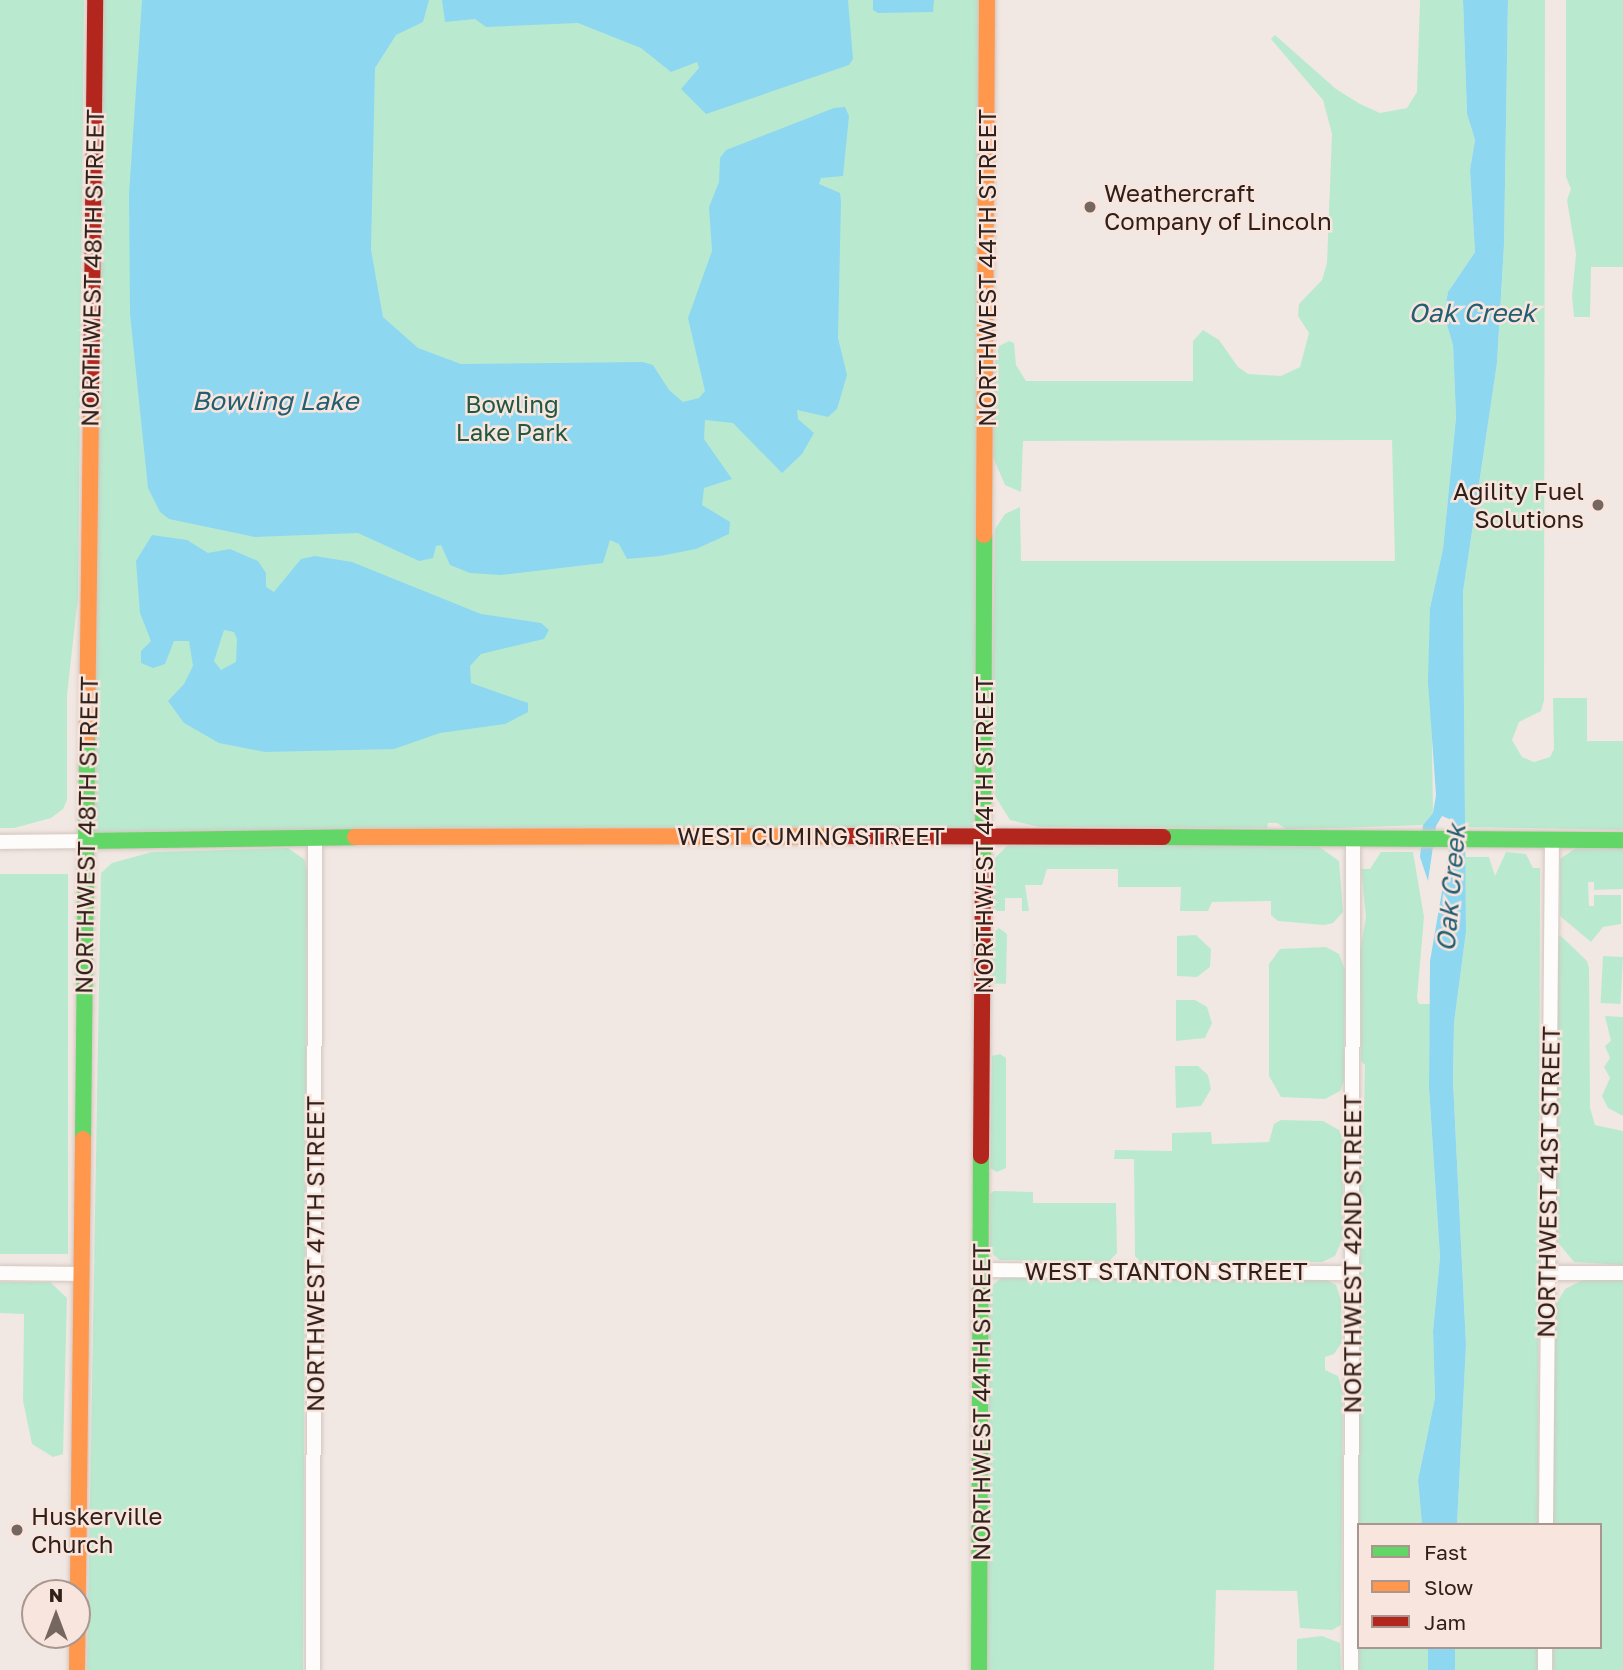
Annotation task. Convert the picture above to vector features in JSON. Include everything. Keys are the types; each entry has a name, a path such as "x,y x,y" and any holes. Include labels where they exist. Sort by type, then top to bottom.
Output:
{"street":[{"name":"NORTHWEST 48TH STREET","path":"77,1670 95,0"},
{"name":"NORTHWEST 44TH STREET","path":"979,1670 987,0"},
{"name":"WEST CUMING STREET","path":"0,842 539,834 1623,840"},
{"name":"NORTHWEST 47TH STREET","path":"313,1670 316,838"},
{"name":"NORTHWEST 42ND STREET","path":"1351,1670 1353,839"},
{"name":"NORTHWEST 41ST STREET","path":"1546,1523 1552,840"},
{"name":"WEST STANTON STREET","path":"981,1270 1352,1273"},
{"path":"0,1273 80,1274"},
{"path":"1547,1273 1623,1273"},
{"path":"1545,1649 1545,1670"}],"green space":[{"path":"0,0 84,0 78,597 67,695 67,800 63,809 51,818 14,828 0,828"},
{"name":"Bowling Lake Park","path":"95,0 987,0 987,841 95,841"},
{"path":"1420,0 1463,0 1467,114 1475,140 1470,170 1475,252 1448,292 1444,315 1453,345 1456,416 1443,549 1430,608 1433,813 1423,825 1286,829 1277,823 1268,823 1267,828 1040,827 1010,820 995,796 992,731 997,723 992,712 995,529 1005,514 1020,507 1021,561 1395,561 1392,440 1023,441 1021,492 1005,485 993,457 993,372 999,346 1009,341 1014,343 1016,365 1026,381 1193,381 1193,341 1203,330 1219,340 1238,367 1248,374 1281,376 1300,367 1309,333 1298,316 1299,304 1322,280 1327,263 1332,134 1323,100 1271,39 1275,35 1336,89 1360,104 1380,113 1407,108 1417,92"},
{"path":"1508,0 1545,0 1544,700 1541,711 1519,722 1512,740 1522,757 1534,762 1550,757 1554,749 1553,698 1587,698 1587,741 1623,741 1623,830 1465,827 1463,592 1497,363 1504,245"},
{"path":"1566,0 1623,0 1623,267 1591,267 1590,317 1574,317 1572,296 1576,254 1567,200 1571,189 1566,177"},
{"path":"1008,845 1318,846 1339,861 1343,912 1333,923 1324,925 1278,921 1271,915 1271,901 1212,902 1208,911 1180,911 1181,887 1118,887 1118,869 1047,869 1042,885 1025,885 1029,911 1022,911 1022,898 1005,898 1005,911 998,911 993,909 992,861"},
{"path":"1623,847 1623,889 1594,890 1594,882 1588,882 1589,906 1594,906 1594,895 1621,895 1621,924 1603,927 1591,942 1560,916 1560,859 1576,848"},
{"path":"288,848 305,860 303,1670 87,1670 87,1649 91,1649 91,1579 89,1579 101,873 112,863 152,852"},
{"path":"1381,852 1413,852 1424,917 1417,998 1419,1004 1430,1004 1429,1088 1440,1257 1433,1331 1435,1398 1418,1480 1422,1523 1358,1523 1359,1122 1364,1114 1365,1065 1361,1061 1360,951 1366,917 1361,869 1370,869"},
{"path":"1506,852 1526,854 1533,868 1540,868 1538,1523 1457,1523 1466,1345 1453,1081 1454,1023 1466,932 1465,857 1489,857 1495,876"},
{"path":"0,874 68,874 68,1254 0,1254"},
{"path":"999,928 1007,934 1006,984 989,983 991,934"},
{"path":"1196,935 1211,949 1210,967 1197,977 1177,976 1177,936"},
{"path":"1560,935 1587,961 1589,968 1590,1108 1595,1125 1623,1131 1623,1265 1574,1262 1555,1239 1556,940"},
{"path":"1326,947 1339,954 1345,970 1344,1081 1340,1091 1325,1099 1281,1097 1269,1076 1269,964 1280,949"},
{"path":"1603,956 1623,957 1621,1004 1601,1003"},
{"path":"1176,1000 1195,1000 1207,1007 1212,1023 1205,1038 1176,1041"},
{"path":"1605,1016 1623,1017 1623,1116 1608,1108 1602,1096 1610,1078 1604,1067 1610,1058 1605,1046 1611,1041"},
{"path":"1000,1054 1006,1058 1006,1168 997,1172 990,1168 992,1056"},
{"path":"1175,1066 1198,1066 1208,1075 1211,1089 1201,1106 1176,1108"},
{"path":"1281,1120 1323,1121 1339,1130 1343,1140 1343,1238 1335,1256 1322,1262 1141,1262 1135,1256 1134,1159 1114,1159 1115,1150 1172,1151 1172,1133 1211,1132 1212,1144 1269,1142 1274,1124"},
{"path":"994,1191 1033,1192 1033,1203 1116,1203 1117,1253 1108,1262 1000,1260 990,1252 990,1194"},
{"path":"1005,1275 1323,1278 1336,1285 1341,1300 1342,1342 1334,1354 1325,1357 1325,1370 1338,1376 1343,1394 1341,1625 1332,1630 1300,1628 1297,1591 1216,1590 1214,1670 987,1670 989,1288"},
{"path":"1587,1278 1623,1279 1623,1670 1553,1670 1553,1649 1602,1649 1602,1523 1553,1523 1554,1308 1565,1289"},
{"path":"0,1282 50,1282 67,1298 63,1454 53,1457 32,1444 23,1401 24,1314 0,1313"},
{"path":"1322,1636 1340,1643 1341,1670 1297,1670 1297,1639"},
{"path":"1357,1649 1428,1649 1429,1670 1357,1670"},
{"path":"1455,1649 1538,1649 1538,1670 1455,1670"}],"water":[{"name":"Bowling Lake","path":"142,0 429,0 423,22 396,35 375,68 371,250 383,317 418,348 461,364 643,362 653,365 669,390 683,402 699,398 705,391 688,318 712,251 709,207 719,182 720,158 726,150 834,108 845,107 849,116 843,176 821,178 819,184 840,193 841,201 838,338 847,375 837,409 828,417 797,410 798,419 814,433 802,454 782,473 733,423 705,420 704,439 732,479 704,488 702,505 730,522 729,534 696,549 660,556 627,559 619,544 610,540 603,563 501,575 470,573 450,565 441,545 436,546 433,558 419,561 358,533 255,537 169,519 160,512 148,488 130,314 129,194"},
{"path":"442,0 848,0 853,59 849,65 706,114 681,89 699,68 697,62 671,72 641,48 578,23 486,27 475,19 445,22"},
{"path":"873,0 934,0 933,12 878,13 873,10"},
{"name":"Oak Creek","path":"1463,0 1508,0 1504,245 1497,363 1463,592 1466,932 1454,1023 1453,1081 1466,1345 1457,1523 1422,1523 1418,1480 1435,1398 1433,1331 1440,1257 1429,1088 1430,961 1454,821 1442,816 1436,826 1428,881 1420,857 1423,825 1433,813 1436,795 1428,682 1430,608 1443,549 1456,417 1453,345 1444,315 1448,292 1475,252 1470,170 1475,140 1467,114"},
{"path":"152,535 187,540 208,553 230,549 258,561 266,573 266,587 274,592 301,559 315,556 352,562 481,614 541,623 549,630 544,639 481,654 470,666 471,683 528,703 528,712 505,724 440,733 394,749 265,752 219,743 184,723 168,701 184,684 193,666 189,641 174,641 165,664 153,668 141,663 141,651 151,641 140,613 136,561","holes":["224,630 234,632 237,639 236,662 221,670 214,661"]},
{"path":"1428,1649 1455,1649 1455,1670 1428,1670"}],"traffic: fast":[{"path":"983,872 984,535"},
{"path":"83,1139 87,736"},
{"path":"85,841 355,837"},
{"path":"1163,837 1623,840"},
{"path":"979,1670 981,1156"}],"traffic: slow":[{"path":"984,535 987,0"},
{"path":"87,736 91,403"},
{"path":"355,837 850,836"},
{"path":"77,1670 83,1139"}],"traffic: jam":[{"path":"91,403 95,0"},
{"path":"850,836 1163,837"},
{"path":"981,1156 983,872"}],"place":[{"name":"Weathercraft Company of Lincoln","path":"1090,207"},
{"name":"Agility Fuel Solutions","path":"1598,505"},
{"name":"Huskerville Church","path":"17,1530"}]}
